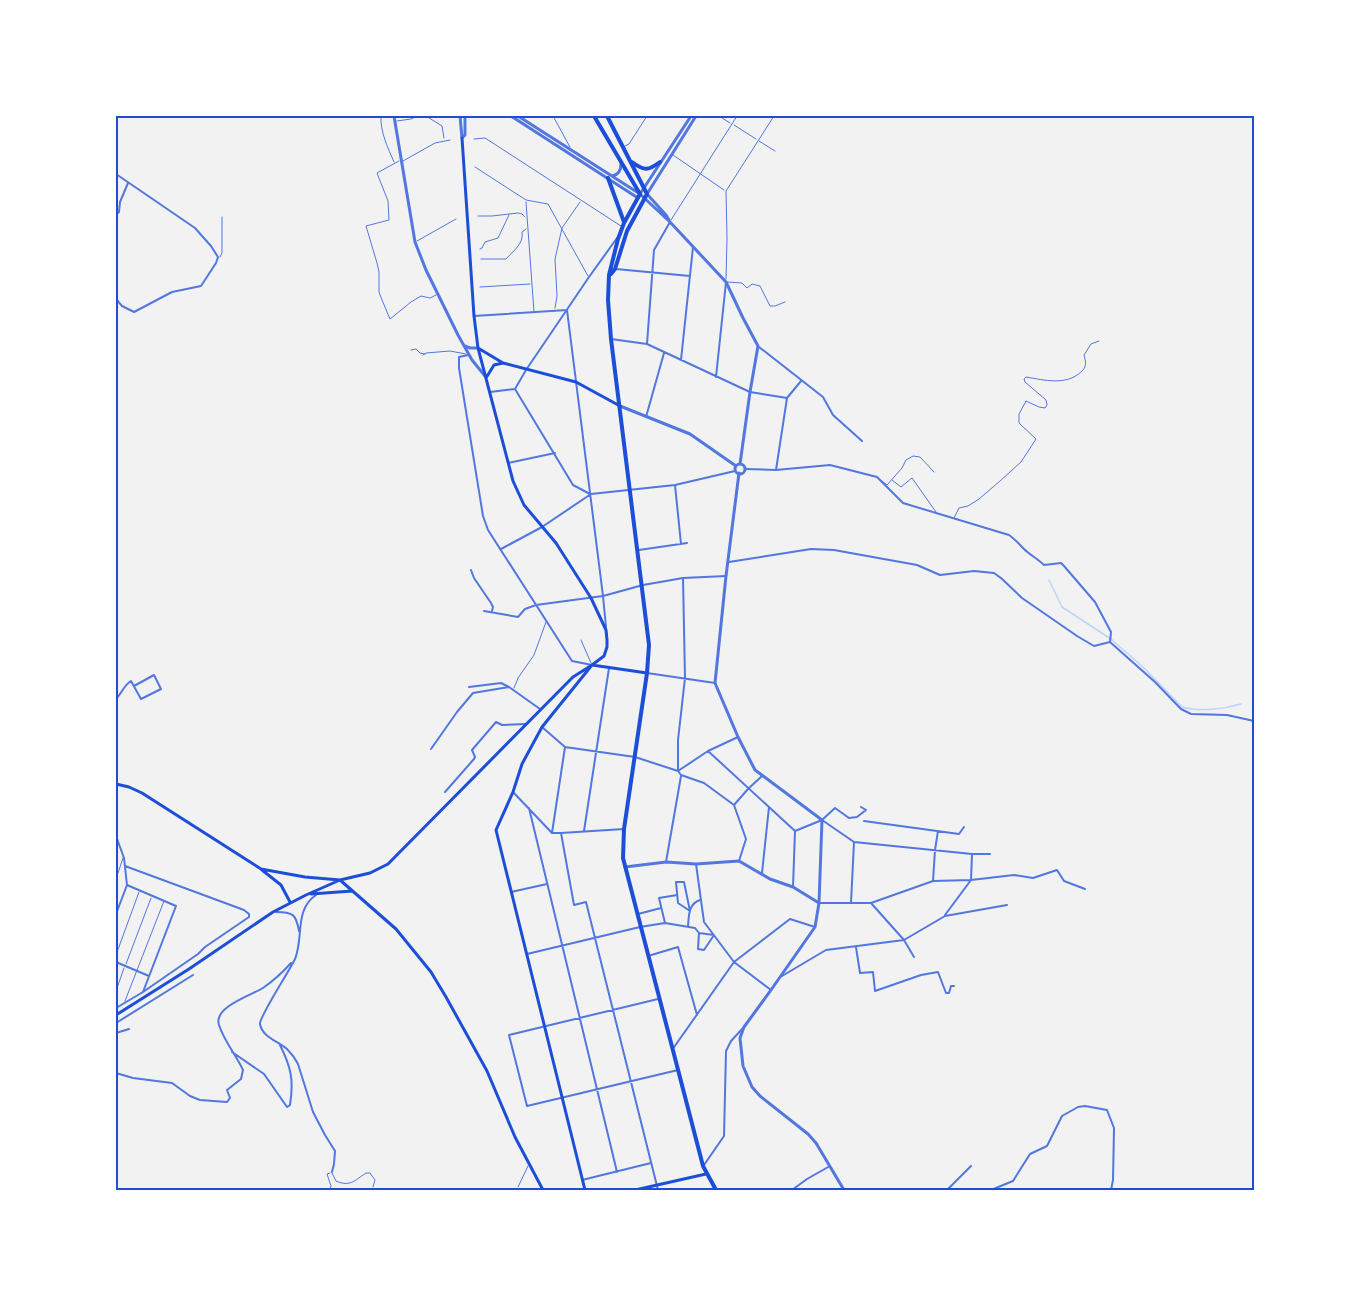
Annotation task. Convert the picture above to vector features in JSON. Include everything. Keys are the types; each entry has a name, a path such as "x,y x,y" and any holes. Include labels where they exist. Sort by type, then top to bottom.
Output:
{"main road":[{"path":"594,116 642,197"},
{"path":"607,116 644,189 615,269 609,275"},
{"path":"116,1015 290,902 340,880 370,873 388,864 573,677 604,656 607,647 606,630 591,598 556,543 524,505 508,463 478,348 462,138"},
{"path":"630,160 645,169 652,169 660,162"},
{"path":"610,177 624,225"},
{"path":"642,197 620,235 609,275 608,300 649,645 622,847 640,927 703,1166 716,1191"},
{"path":"478,348 503,363 576,382 620,405"},
{"path":"486,378 494,365 503,363"},
{"path":"592,665 647,673"},
{"path":"585,1191 496,830 513,792 522,764 542,727 592,665"},
{"path":"116,784 142,793 261,869 281,885 290,902"},
{"path":"261,869 340,880 396,929 431,972 487,1071 515,1137 543,1191"},
{"path":"306,895 352,891"},
{"path":"635,1191 706,1174"}],"street":[{"path":"394,116 416,242 463,345 486,378"},
{"path":"460,116 462,138"},
{"path":"462,138 465,135 465,116"},
{"path":"511,116 642,197 666,215 726,282 758,346 823,397 833,415 862,441"},
{"path":"518,116 610,177"},
{"path":"644,189 691,116"},
{"path":"642,197 696,116"},
{"path":"610,177 618,173 621,162"},
{"path":"116,174 195,228 218,257 201,286 172,292 134,312 122,306 116,299"},
{"path":"116,215 128,183"},
{"path":"647,344 654,250 670,222"},
{"path":"515,389 589,277 620,235"},
{"path":"681,360 693,247"},
{"path":"615,269 690,276"},
{"path":"716,377 726,282"},
{"path":"474,316 567,310"},
{"path":"567,310 606,630"},
{"path":"611,339 647,344 750,392 787,398"},
{"path":"463,345 478,348"},
{"path":"758,346 737,468 715,683 738,736 755,770 854,842 990,854"},
{"path":"646,417 664,352"},
{"path":"468,354 459,357 459,368 483,516 488,530 572,661 592,665"},
{"path":"776,470 787,398 801,381"},
{"path":"490,392 515,389"},
{"path":"515,389 573,485 591,494"},
{"path":"620,405 690,434 743,472 744,469 776,470 830,465 878,477 903,503 1009,535 1044,565 1064,566 1095,602 1112,632 1110,642"},
{"path":"508,463 555,453"},
{"path":"500,549 542,527 591,494 675,485 743,465 744,469"},
{"path":"675,485 681,544"},
{"path":"638,550 687,543"},
{"path":"729,562 811,549 834,550 917,565 940,575 974,571 994,573 1022,598 1077,636 1094,645 1110,642"},
{"path":"471,570 493,606 492,612"},
{"path":"484,611 518,617 525,609 536,605 603,596 643,585 683,578 726,576"},
{"path":"678,771 678,740 685,678 683,578"},
{"path":"1110,642 1181,709 1191,714 1227,715 1254,721"},
{"path":"584,831 609,668"},
{"path":"647,673 715,683"},
{"path":"116,699 126,684 131,681 141,699 161,689 154,675 134,686"},
{"path":"469,687 501,683 540,709"},
{"path":"431,749 472,693 509,687"},
{"path":"445,792 474,759 472,750 496,722 502,725 525,724"},
{"path":"542,727 565,747 635,757 678,771 681,775 704,783 734,805 746,839 739,861"},
{"path":"678,771 708,751 738,736"},
{"path":"552,832 565,747"},
{"path":"708,751 795,831 793,887"},
{"path":"666,861 681,775"},
{"path":"734,805 762,776"},
{"path":"513,792 552,832 624,829"},
{"path":"762,874 769,807"},
{"path":"795,831 822,820 835,808 849,818 857,817 866,810 861,807"},
{"path":"529,808 617,1172"},
{"path":"703,1166 724,1136 726,1052 731,1041 744,1027 815,927 819,903 822,820"},
{"path":"864,821 959,834 964,827"},
{"path":"933,881 934,850 938,831"},
{"path":"561,833 574,905 586,902 596,938 658,1191"},
{"path":"116,839 125,866 127,885 116,914"},
{"path":"851,903 854,842"},
{"path":"945,916 971,880 972,854"},
{"path":"626,867 666,861 696,864 739,861 770,879 793,887 819,903 871,903 933,881 971,880 1014,875 1033,878 1057,870 1064,881 1085,889"},
{"path":"696,864 704,922 734,962 771,990"},
{"path":"116,1008 143,992 249,918 249,914 244,910 125,866"},
{"path":"688,926 690,911 684,882 676,882 678,903 690,911"},
{"path":"511,892 548,884"},
{"path":"127,885 176,906 143,992"},
{"path":"318,893 309,899 304,907 295,958 280,988 260,1019 260,1026 264,1032 286,1048 301,1071 313,1112 334,1151 332,1172"},
{"path":"665,923 659,898 677,895"},
{"path":"690,911 695,902 700,900"},
{"path":"871,903 904,940 914,957"},
{"path":"781,976 826,950 904,940 945,916 1007,905"},
{"path":"637,914 661,908"},
{"path":"273,912 289,912 294,915 300,934"},
{"path":"672,1050 734,962 790,919 815,927"},
{"path":"527,954 665,923 695,928 699,933 698,950 704,950 714,935"},
{"path":"699,933 714,935"},
{"path":"856,946 860,973 873,972 875,991 921,975 938,972 946,993 949,993 951,986 954,986"},
{"path":"648,956 678,947 697,1015"},
{"path":"116,1073 133,1078 172,1083 200,1100 229,1101 227,1089 241,1079 243,1074 231,1052 218,1018 236,1001 261,989 276,978 295,958"},
{"path":"116,962 149,976"},
{"path":"116,1023 193,975"},
{"path":"659,999 509,1035 527,1106 678,1070"},
{"path":"744,1027 740,1038 743,1066 752,1087 816,1143 844,1191"},
{"path":"116,1033 129,1029"},
{"path":"231,1052 264,1074 287,1107 290,1105 292,1095 291,1073 279,1043"},
{"path":"992,1191 1013,1181 1030,1154 1047,1146 1062,1116 1078,1107 1085,1106 1107,1110 1114,1128 1111,1191"},
{"path":"582,1180 651,1163"},
{"path":"792,1191 830,1166"},
{"path":"947,1191 971,1166"}],"lane":[{"path":"381,116 385,139 394,163"},
{"path":"395,121 418,116"},
{"path":"426,116 442,126 444,141"},
{"path":"553,116 570,149"},
{"path":"624,147 629,144 647,116"},
{"path":"719,116 775,151"},
{"path":"670,222 737,116"},
{"path":"774,116 726,191 726,282 742,283 747,288 752,284 758,284 770,306 785,302"},
{"path":"474,139 484,138 624,225"},
{"path":"438,294 430,298 422,296 390,319 380,292 379,272 366,226 389,220 388,201 377,173 435,143 450,140"},
{"path":"672,153 726,191"},
{"path":"475,167 526,200 548,204 589,277"},
{"path":"526,200 534,312"},
{"path":"555,311 557,296 555,259 562,228 581,200"},
{"path":"478,216 520,213 527,219"},
{"path":"480,249 485,242 498,238 509,214"},
{"path":"218,257 221,257 222,253 222,217"},
{"path":"416,242 456,219"},
{"path":"481,259 506,259 522,239 522,232 528,228"},
{"path":"480,286 532,284"},
{"path":"953,518 959,508 968,506 979,499 1021,462 1036,439 1019,423 1019,414 1026,401 1045,408 1046,400 1024,379 1026,377 1044,381 1068,380 1074,377 1083,370 1087,362 1084,355 1091,344 1099,341"},
{"path":"411,350 416,349 424,355 450,351 468,354"},
{"path":"878,477 887,485 906,460 912,456 920,458 934,472"},
{"path":"891,480 901,487 912,478 936,512"},
{"path":"513,690 518,678 534,655 546,621"},
{"path":"581,640 592,665"},
{"path":"116,879 123,858"},
{"path":"116,955 140,890"},
{"path":"116,992 152,896"},
{"path":"125,1003 164,901"},
{"path":"517,1190 528,1164"},
{"path":"330,1191 331,1186 327,1174 332,1172 336,1181 344,1184 370,1173 375,1180 373,1187"}],"waterway":[{"path":"1049,580 1062,607 1111,639 1143,667 1182,707 1212,709 1241,704"}]}
